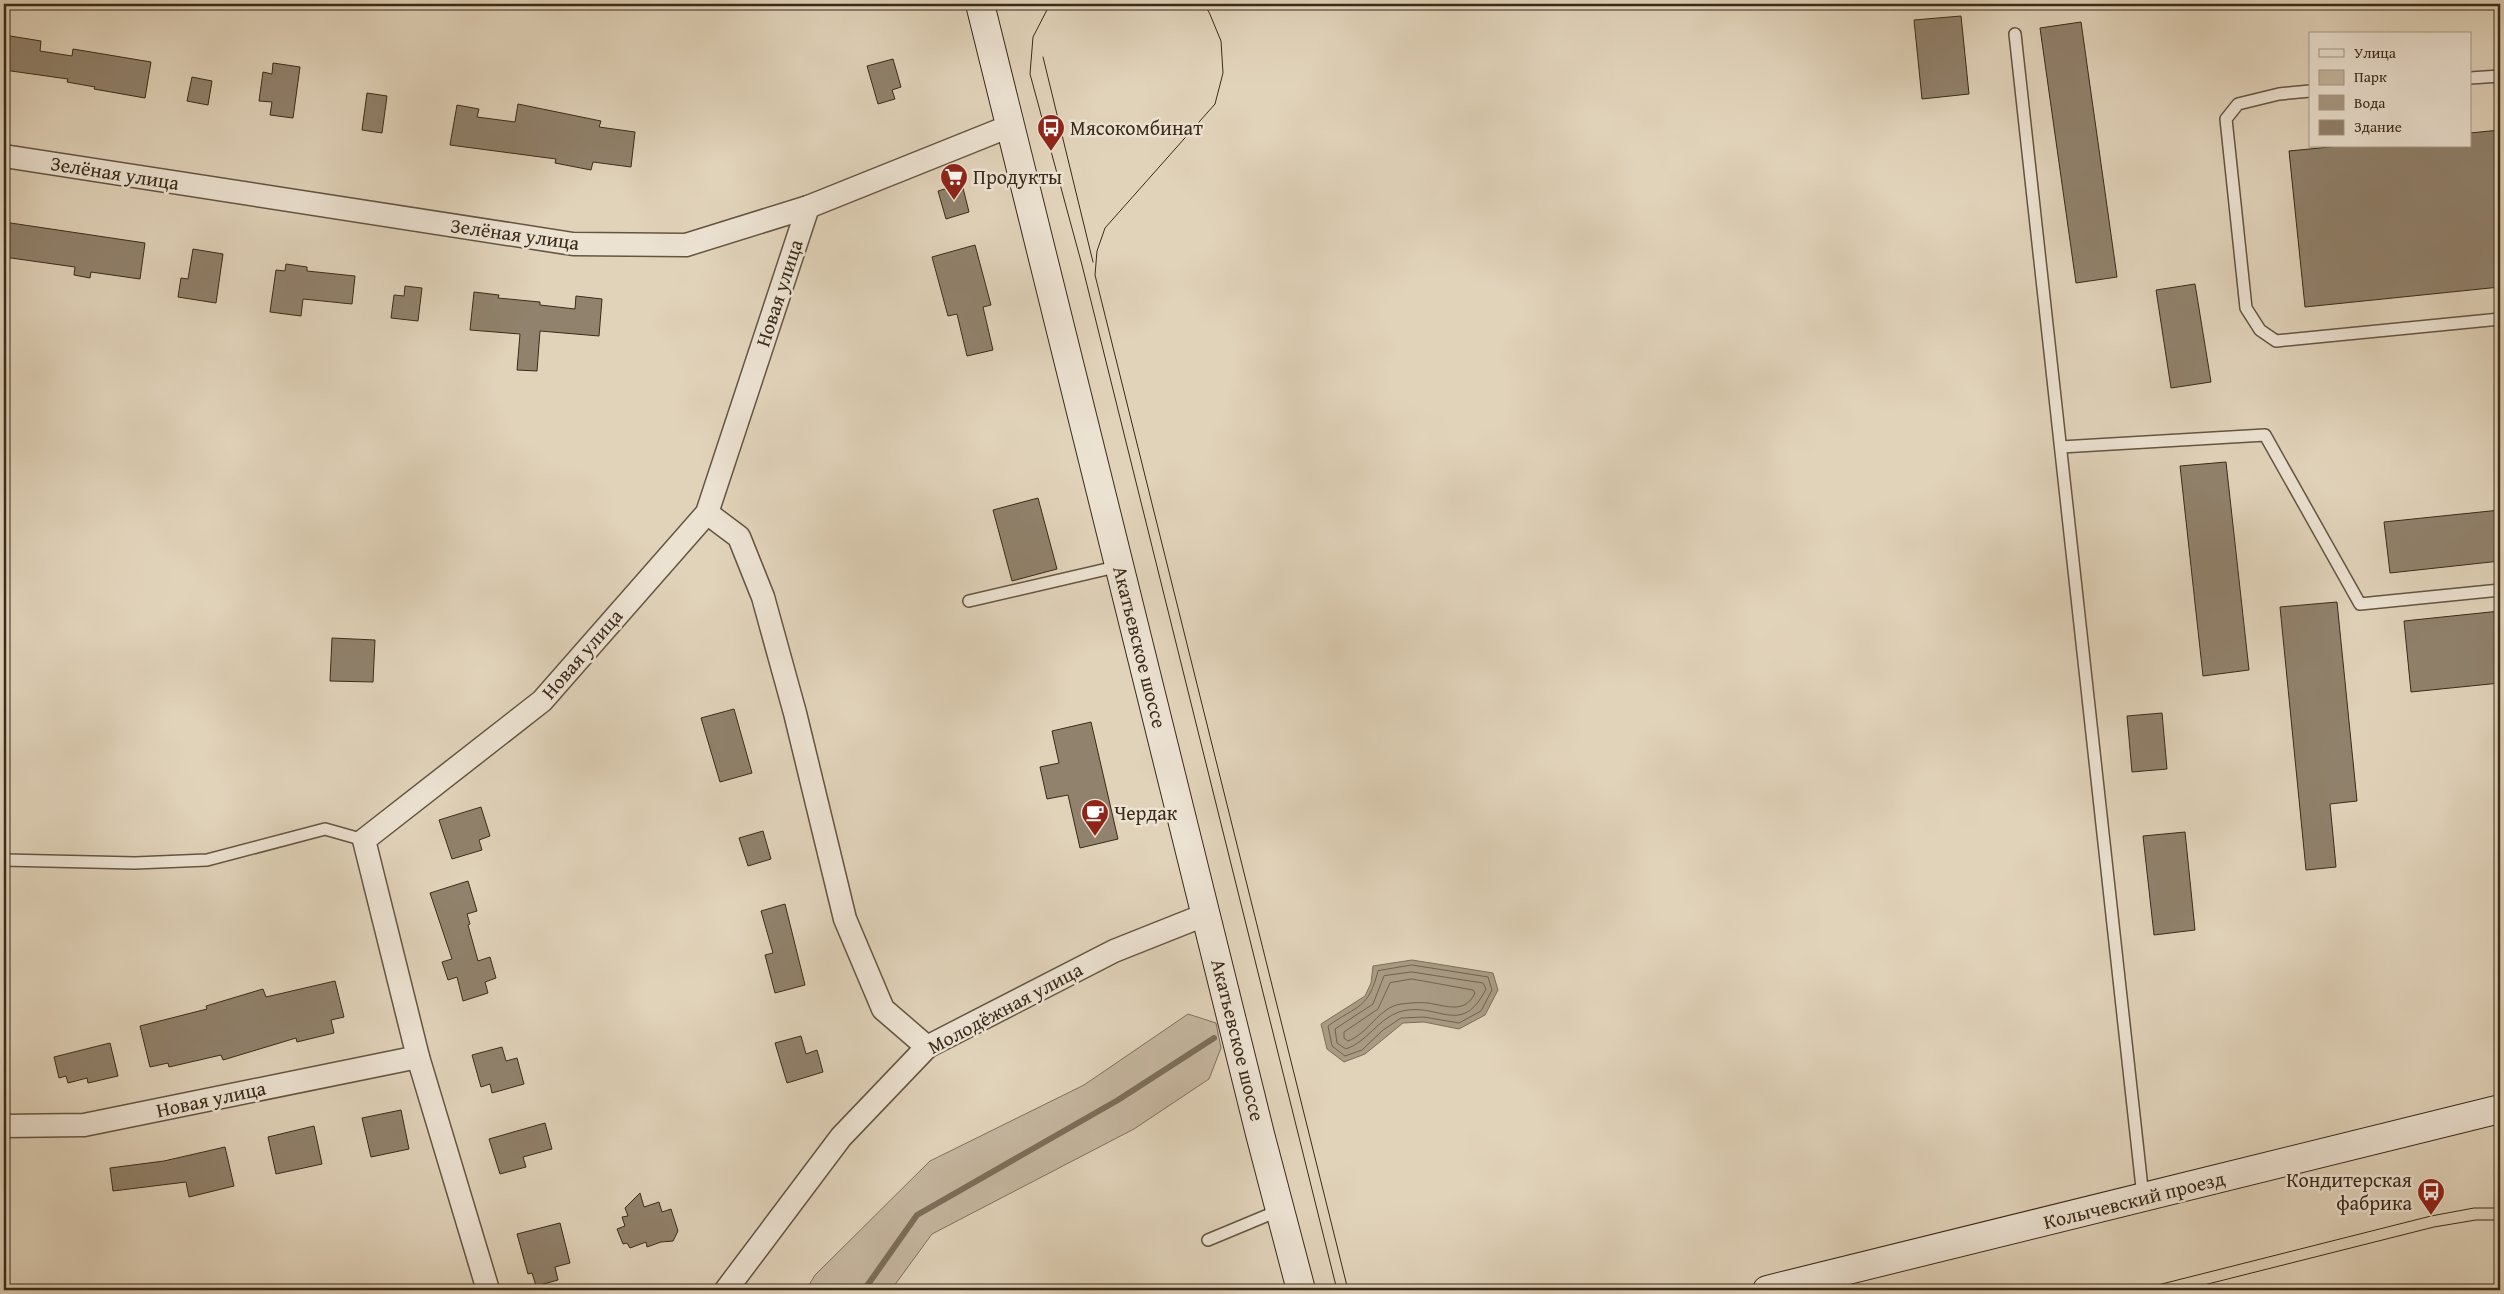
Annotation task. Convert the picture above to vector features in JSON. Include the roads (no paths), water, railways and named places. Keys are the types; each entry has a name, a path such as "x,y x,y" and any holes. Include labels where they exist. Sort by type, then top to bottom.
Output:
{"main road":[{"name":"Акатьевское шоссе","path":"980,4 1301,1290"},
{"name":"Колычевский проезд","path":"1767,1290 2500,1109"}],"street":[{"name":"Зелёная улица","path":"4,156 573,244 686,245 808,207 1010,126"},
{"name":"Новая улица","path":"364,840 542,701 707,513 808,207"},
{"path":"707,513 738,537 763,597 795,713 845,919 883,1009 927,1047"},
{"path":"364,840 418,1057 488,1290"},
{"name":"Молодёжная улица","path":"726,1290 841,1137 927,1047 1114,951 1207,914"},
{"name":"Новая улица","path":"4,1126 84,1125 418,1057"}],"lane":[{"path":"2015,34 2143,1197"},
{"path":"2472,78 2500,76"},
{"path":"2309,91 2279,94 2238,104 2226,119 2246,308 2260,330 2276,341 2500,318"},
{"path":"2061,447 2265,435 2360,604 2500,590"},
{"path":"969,601 1120,566"},
{"path":"4,860 135,863 207,860 325,829 364,840"},
{"path":"1208,1240 1280,1210"}],"water":[{"path":"1412,960 1493,973 1498,990 1485,1015 1459,1029 1424,1022 1403,1023 1365,1054 1344,1062 1327,1049 1321,1024 1365,996 1371,983 1373,966"}],"waterway":[{"path":"864,1290 917,1215 1118,1100 1214,1038"}],"tram line":[{"path":"1050,4 1033,37 1030,74 1082,265 1337,1290"},
{"path":"1203,4 1209,12 1221,41 1223,73 1215,104 1105,228 1097,251 1095,275 1348,1290"},
{"path":"1043,57 1093,262"},
{"path":"2138,1290 2431,1216 2474,1208 2500,1208"},
{"path":"2184,1290 2434,1227 2476,1220 2500,1220"}],"place":[{"name":"Мясокомбинат","path":"1051,152"},
{"name":"Продукты","path":"954,201"},
{"name":"Чердак","path":"1095,837"},
{"name":"Кондитерская фабрика","path":"2431,1216"}]}
